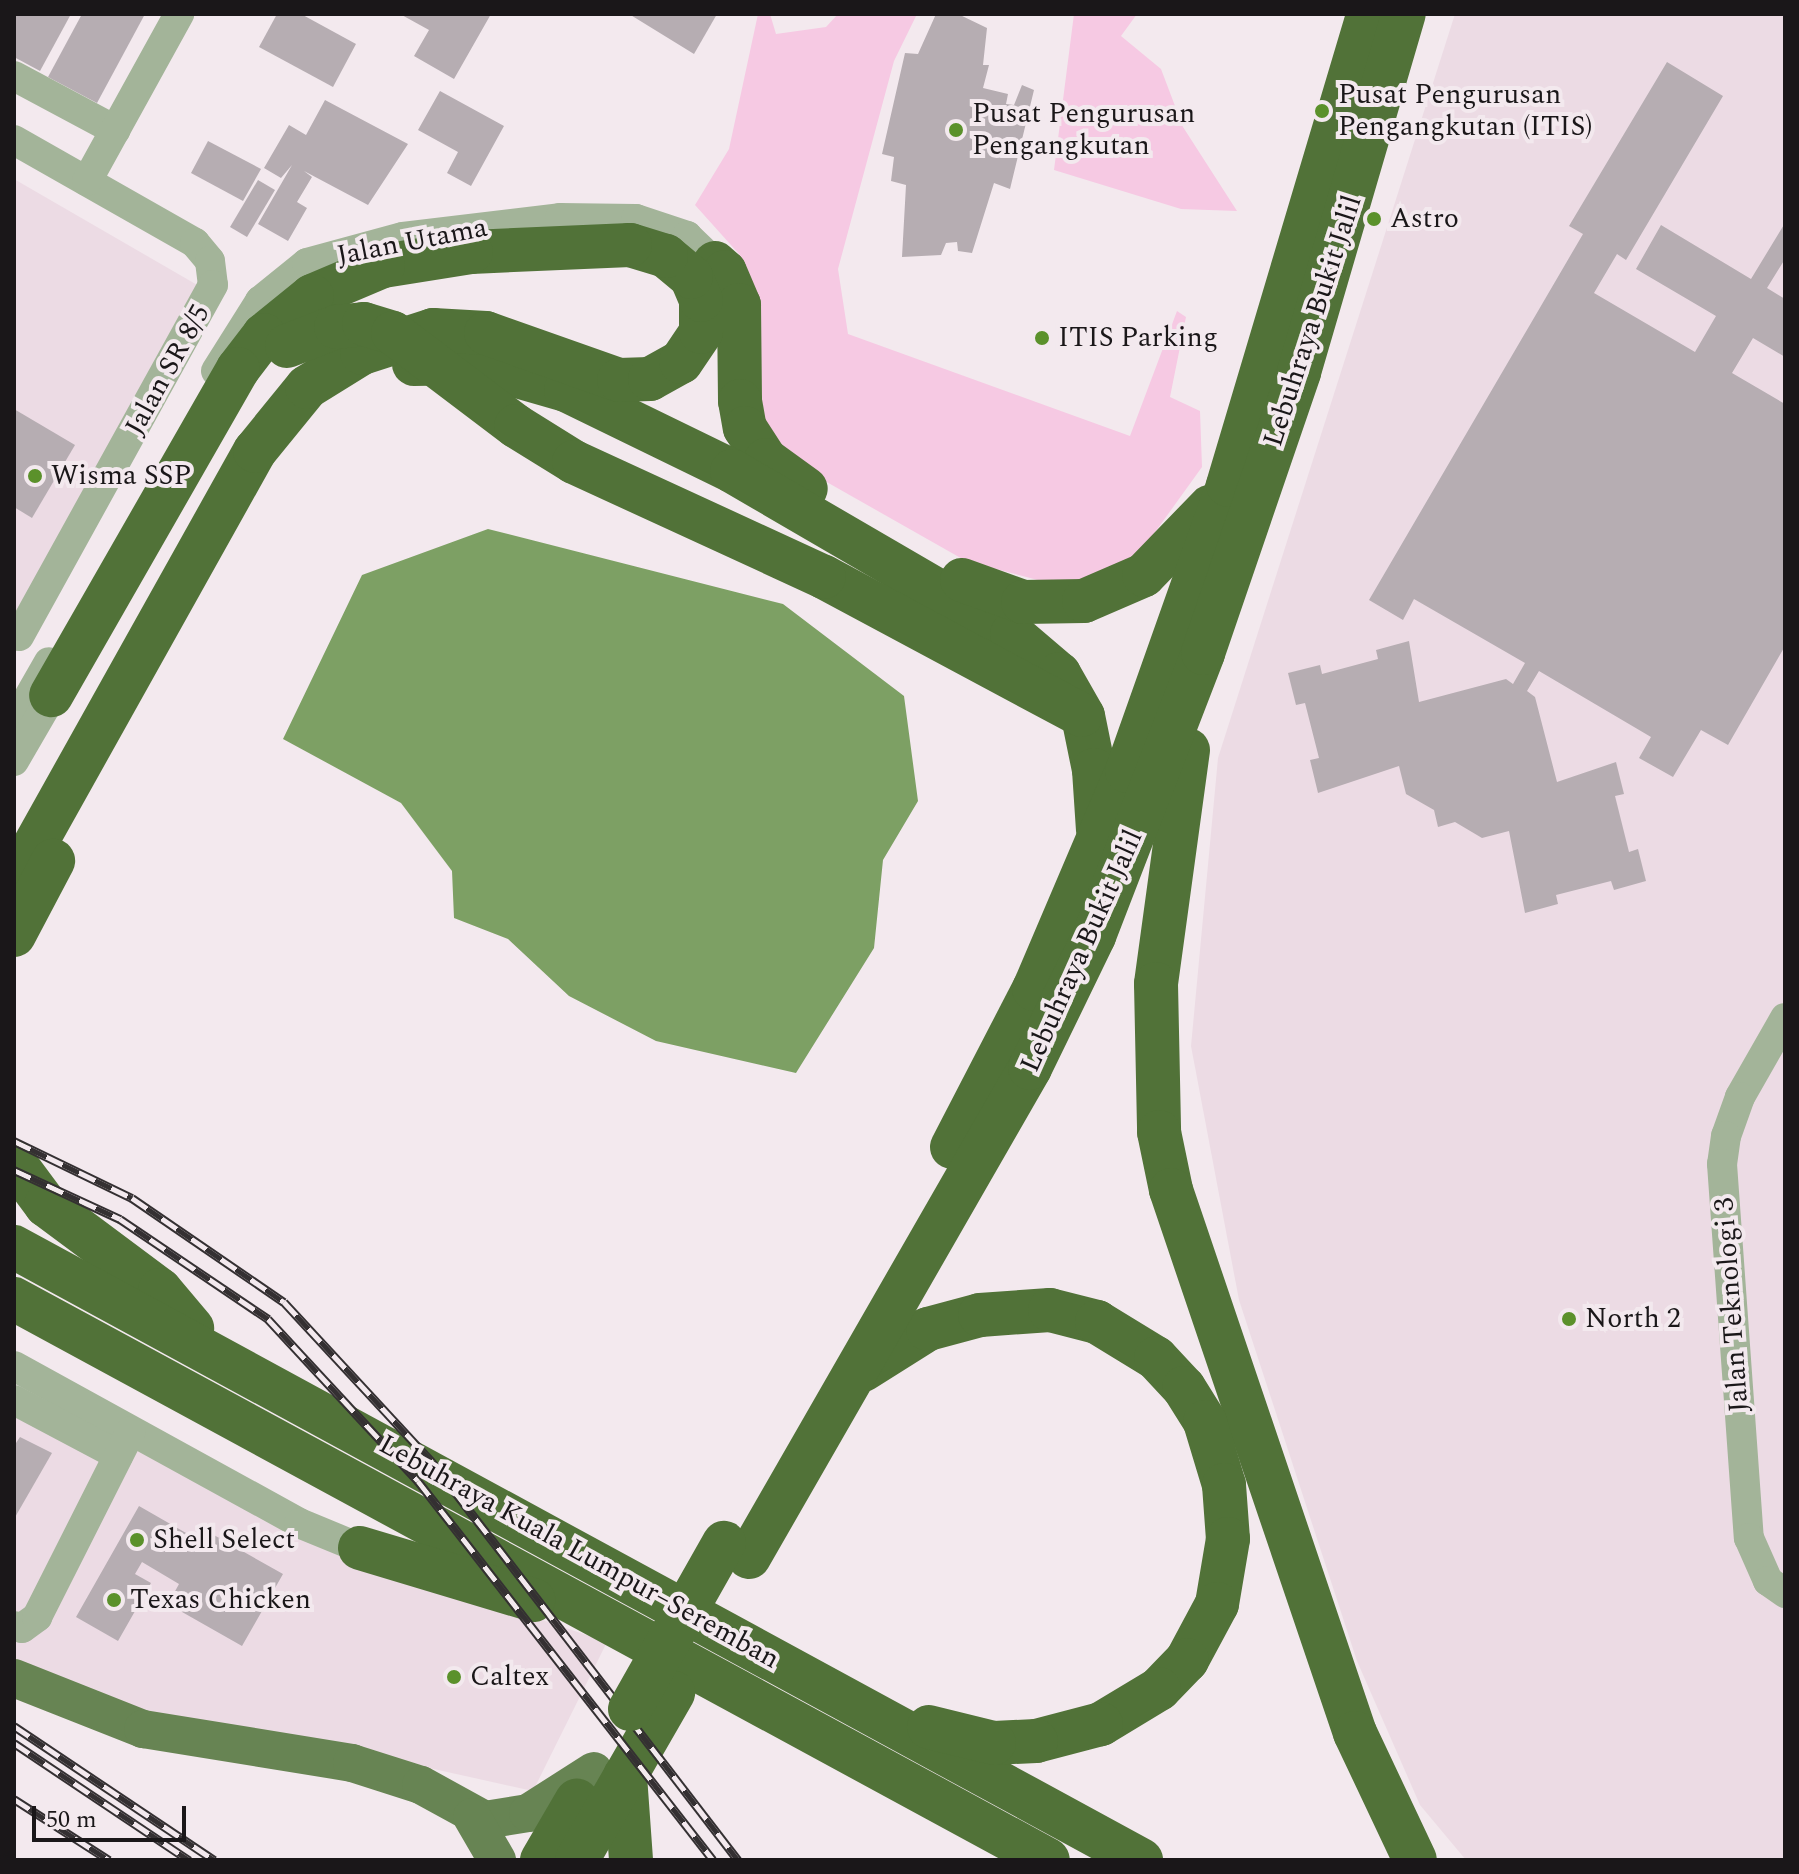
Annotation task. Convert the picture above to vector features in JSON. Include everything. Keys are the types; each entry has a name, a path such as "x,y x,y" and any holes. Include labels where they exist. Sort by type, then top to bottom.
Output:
{"highway":[{"name":"Lebuhraya Bukit Jalil","path":"542,1860 610,1773 737,1550 1003,1051 1098,844 1228,485 1368,14"},
{"name":"Lebuhraya Bukit Jalil","path":"737,1550 854,1376 1063,1006 1127,857 1203,653 1330,278 1404,14"},
{"path":"14,882 255,451 307,387 362,353 433,330 486,333 619,380 650,379 681,362 701,332 701,300 691,277 666,256 630,245 471,252 383,266 312,296 264,335 238,369 52,675"},
{"path":"715,263 725,272 739,305 740,401 745,428 760,453 785,476 990,594 1066,604 1120,590 1159,563 1228,485"},
{"path":"566,390 631,403 658,400 690,384 710,362 724,331 726,293 715,263"},
{"path":"52,675 81,671 129,601 262,374 287,346 302,335 364,324 393,333 516,426 574,462 824,577 1083,716"},
{"path":"14,935 280,463 322,412 364,383 420,362 448,360 504,368 566,390 756,485 1012,634 1059,674 1083,716 1094,770 1098,844"},
{"path":"1203,653 1156,984 1159,1132 1185,1243 1267,1467 1306,1598 1355,1733 1415,1860"},
{"path":"14,1162 46,1205 181,1311 203,1347"},
{"name":"Lebuhraya Kuala Lumpur–Seremban","path":"14,1247 203,1347 1141,1860"},
{"name":"Lebuhraya Kuala Lumpur–Seremban","path":"14,1299 1048,1860"},
{"path":"854,1376 928,1329 966,1318 1038,1310 1097,1322 1156,1358 1184,1388 1205,1422 1227,1502 1227,1561 1217,1604 1187,1660 1143,1702 1079,1732 1013,1744 925,1726 895,1726"},
{"path":"360,1548 525,1600 567,1600"},
{"name":"Lebuhraya Bukit Jalil","path":"577,1860 610,1773"},
{"path":"610,1773 631,1860"}],"main road":[{"path":"14,1678 143,1729 352,1763 421,1785 472,1817 498,1819 528,1813 610,1773"},
{"path":"472,1817 497,1860"}],"street":[{"path":"87,181 179,14"},
{"path":"14,76 115,130"},
{"name":"Jalan SR 8/5","path":"14,140 195,243 210,261 213,285 17,635"},
{"name":"Jalan Utama","path":"14,761 52,675 243,323 260,301 307,263 403,237 560,218 654,222 687,236 715,263"},
{"path":"17,635 52,675"},
{"name":"Jalan Utama","path":"14,723 52,675"},
{"name":"Jalan Teknologi 3","path":"1785,1018 1740,1097 1726,1136 1722,1164 1749,1538 1768,1581 1785,1593"},
{"path":"14,1366 125,1443"},
{"path":"14,1400 125,1443 360,1548"},
{"path":"14,1626 22,1628 37,1617 125,1443"}],"shaded area":[{"path":"758,14 770,14 776,34 826,27 838,14 917,14 894,61 838,269 848,334 1130,436 1177,311 1186,317 1170,397 1200,411 1202,467 1135,560 1064,587 966,561 772,451 751,401 756,310 739,254 695,205 729,149"},
{"path":"1074,14 1137,14 1121,36 1161,69 1183,127 1237,211 1181,209 1054,170"},
{"path":"1455,14 1785,14 1785,1860 1466,1860 1420,1805 1357,1661 1239,1300 1191,1046 1218,758"},
{"path":"14,179 199,286 14,619"},
{"path":"488,529 783,604 904,696 918,801 883,860 874,948 796,1073 656,1041 569,996 508,939 454,918 452,871 401,803 283,739 362,575"},
{"path":"14,1379 302,1538 607,1642 533,1791 357,1752 130,1712 14,1662"}],"building":[{"path":"14,14 71,14 40,71 14,57"},
{"path":"82,14 145,14 97,103 48,77"},
{"path":"277,14 301,14 356,44 333,87 259,47"},
{"path":"400,14 491,14 454,79 414,56 429,30"},
{"path":"629,14 717,14 694,54"},
{"name":"Pusat Pengurusan Pengangkutan","path":"936,14 958,14 987,28 983,65 989,65 983,88 1008,94 1006,104 1014,105 1022,85 1034,90 1010,189 994,183 972,253 958,251 957,242 946,243 941,255 902,257 906,185 891,181 894,157 882,154 905,53 918,54"},
{"path":"1667,62 1723,96 1626,260 1617,254 1594,293 1695,352 1716,316 1636,269 1661,225 1751,279 1785,223 1785,259 1767,288 1785,299 1785,357 1753,338 1732,373 1785,404 1785,646 1728,745 1701,730 1673,777 1639,758 1651,737 1539,671 1527,691 1535,697 1557,782 1616,762 1624,794 1615,796 1629,852 1638,849 1646,881 1614,890 1611,881 1556,895 1558,904 1525,913 1509,831 1482,838 1455,822 1438,827 1434,810 1406,794 1399,766 1318,793 1310,760 1319,758 1305,703 1296,705 1288,673 1320,665 1322,674 1378,659 1376,650 1409,641 1419,702 1506,679 1513,684 1525,663 1414,599 1403,620 1369,600 1583,234 1569,226"},
{"path":"440,91 504,126 471,186 447,173 458,152 418,130"},
{"path":"325,100 408,144 368,205 304,171 312,177 297,202 307,208 288,241 258,224 292,165 281,178 264,168 289,125 306,135"},
{"path":"208,141 261,169 243,201 191,173"},
{"path":"258,180 275,190 247,237 230,227"},
{"name":"Wisma SSP","path":"14,409 75,445 32,518 14,507"},
{"path":"20,1437 52,1453 14,1519 14,1446"},
{"path":"139,1506 200,1541 205,1530 283,1574 242,1646 168,1604 179,1584 142,1562 135,1574 151,1583 118,1641 76,1617"}],"railway":[{"path":"14,1141 132,1198 284,1302 432,1462 738,1860"},
{"path":"14,1170 120,1219 268,1319 418,1481 713,1860"},
{"path":"14,1726 214,1860"},
{"path":"14,1743 189,1860"},
{"path":"14,1799 109,1860"}],"place":[{"name":"Pusat Pengurusan Pengangkutan (ITIS)","path":"1322,111"},
{"name":"Pusat Pengurusan Pengangkutan","path":"956,130"},
{"name":"Astro","path":"1374,219"},
{"name":"ITIS Parking","path":"1042,338"},
{"name":"Wisma SSP","path":"35,476"},
{"name":"North 2","path":"1569,1319"},
{"name":"Shell Select","path":"137,1540"},
{"name":"Texas Chicken","path":"114,1600"},
{"name":"Caltex","path":"454,1677"}]}
